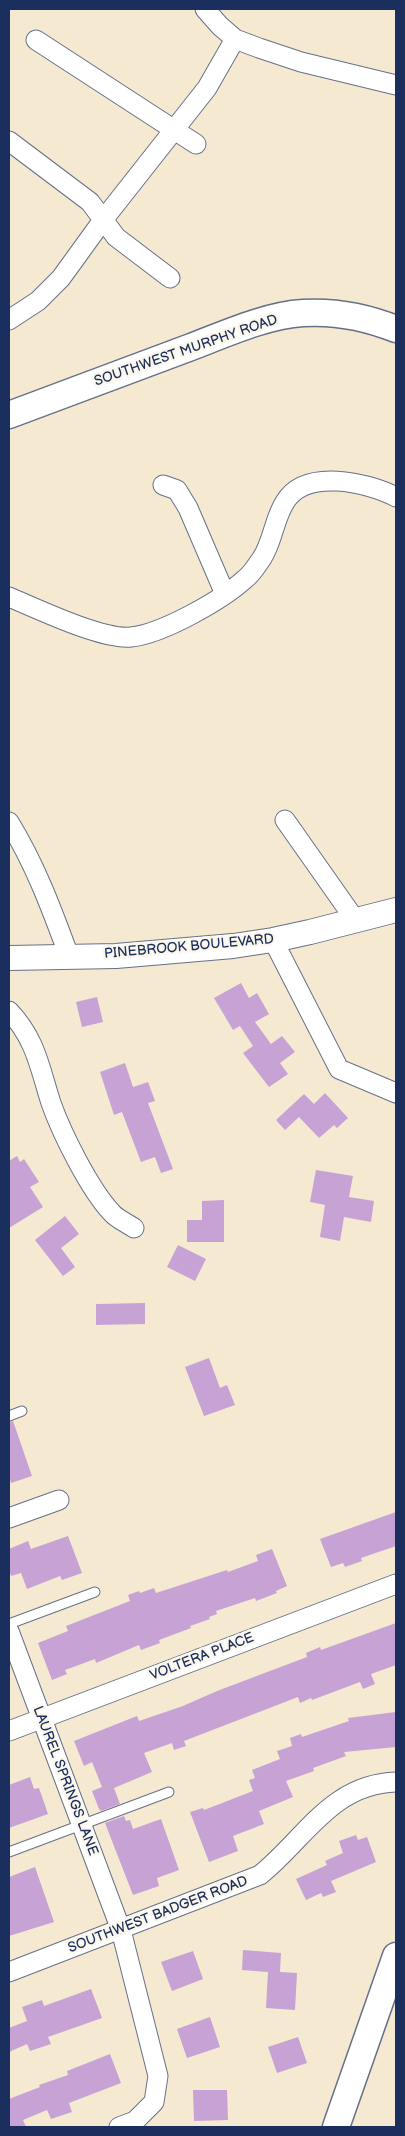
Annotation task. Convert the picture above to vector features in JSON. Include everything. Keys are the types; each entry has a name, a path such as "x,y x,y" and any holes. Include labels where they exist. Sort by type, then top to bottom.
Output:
{"main road":[{"name":"SOUTHWEST MURPHY ROAD","path":"9,415 228,333 275,318 301,313 328,312 360,317 396,329"},
{"path":"336,2127 395,1965"}],"street":[{"path":"205,9 220,26 236,39 301,62 396,85"},
{"path":"9,320 38,301 61,278 217,73 236,39"},
{"path":"36,40 196,144"},
{"path":"9,141 90,202 116,237 170,278"},
{"path":"9,598 105,636 131,637 163,628 225,594 247,578 263,557 284,502 294,489 310,482 334,481 378,488 396,497"},
{"path":"163,485 177,490 188,508 225,594"},
{"path":"285,820 356,921"},
{"path":"9,822 38,876 69,956"},
{"name":"PINEBROOK BOULEVARD","path":"9,958 168,952 273,940 396,910"},
{"path":"273,940 339,1069 396,1093"},
{"path":"9,1011 30,1038 65,1136 101,1200 113,1215 134,1228"},
{"path":"9,1518 58,1500"},
{"name":"VOLTERA PLACE","path":"9,1731 396,1584"},
{"name":"LAUREL SPRINGS LANE","path":"9,1631 121,1930 158,2076 154,2102 135,2121 119,2127"},
{"name":"SOUTHWEST BADGER ROAD","path":"9,1972 260,1875 290,1849 326,1809 349,1794 369,1786 396,1782"}],"lane":[{"path":"9,1416 22,1411"},
{"path":"9,1624 95,1592"},
{"path":"9,1852 169,1792"}],"building":[{"path":"241,983 249,998 257,993 269,1014 255,1022 271,1044 282,1036 295,1052 280,1063 288,1074 269,1087 243,1053 253,1046 240,1026 233,1030 214,998"},
{"path":"97,997 103,1022 82,1027 76,1002"},
{"path":"125,1063 133,1087 148,1082 155,1101 148,1103 173,1169 161,1173 155,1157 141,1162 122,1112 114,1115 100,1072"},
{"path":"325,1093 348,1118 337,1128 334,1125 319,1138 299,1117 285,1130 276,1120 304,1094 314,1104"},
{"path":"17,1156 20,1162 24,1159 39,1182 30,1187 43,1207 9,1228 9,1161"},
{"path":"316,1170 353,1176 349,1197 374,1201 371,1222 344,1217 340,1241 320,1237 325,1205 310,1202"},
{"path":"224,1200 224,1242 187,1242 187,1220 202,1220 202,1201"},
{"path":"65,1216 79,1234 61,1248 75,1267 63,1276 35,1240"},
{"path":"178,1245 206,1259 195,1281 167,1267"},
{"path":"145,1303 145,1324 96,1325 96,1304"},
{"path":"209,1358 220,1388 227,1385 235,1405 204,1416 185,1367"},
{"path":"13,1421 32,1476 11,1483 9,1476 9,1422"},
{"path":"396,1512 396,1546 361,1558 362,1561 345,1567 343,1563 331,1567 320,1539"},
{"path":"68,1536 82,1573 62,1580 60,1576 27,1589 21,1573 11,1576 9,1570 9,1549 28,1541 31,1549"},
{"path":"272,1549 287,1586 276,1591 277,1593 256,1601 255,1598 216,1611 217,1614 209,1617 210,1619 159,1640 160,1643 141,1650 139,1645 96,1663 95,1659 65,1670 67,1674 52,1680 38,1643 68,1631 66,1626 130,1601 128,1595 154,1588 156,1593 227,1570 228,1572 258,1561 256,1555"},
{"path":"396,1623 396,1665 371,1674 375,1684 363,1689 360,1682 300,1703 298,1697 184,1741 186,1746 174,1750 172,1743 144,1753 152,1772 114,1788 120,1804 101,1811 99,1809 92,1791 102,1787 92,1762 84,1766 74,1741 137,1716 139,1721 183,1706 307,1657 306,1653 320,1647 321,1650"},
{"path":"396,1712 396,1747 344,1752 346,1756 313,1768 314,1771 286,1781 293,1797 259,1811 264,1824 233,1836 238,1851 209,1862 190,1812 203,1808 204,1810 253,1791 249,1780 255,1778 252,1770 280,1759 277,1751 292,1746 290,1738 301,1734 302,1737 349,1721 348,1718"},
{"path":"30,1777 34,1789 39,1788 48,1814 9,1828 9,1785"},
{"path":"124,1816 126,1821 130,1820 133,1829 161,1819 179,1870 157,1878 159,1886 133,1895 105,1823"},
{"path":"356,1835 358,1840 367,1837 376,1862 331,1881 336,1892 323,1897 321,1893 306,1900 296,1879 327,1865 325,1861 343,1853 339,1841"},
{"path":"35,1867 54,1922 9,1936 9,1877"},
{"path":"243,1950 281,1953 280,1972 297,1973 295,2010 266,2008 268,1972 242,1970"},
{"path":"193,1951 203,1979 172,1991 161,1962"},
{"path":"91,1989 102,2018 48,2037 51,2044 30,2051 27,2044 9,2052 9,2028 27,2021 22,2007 42,2000 44,2006"},
{"path":"210,2017 220,2047 187,2058 177,2029"},
{"path":"298,2037 307,2063 277,2073 268,2047"},
{"path":"110,2054 121,2083 69,2103 72,2112 51,2119 47,2110 23,2120 26,2127 9,2127 9,2099 40,2087 39,2085 68,2075 67,2071"},
{"path":"193,2090 227,2090 228,2120 194,2121"}]}
